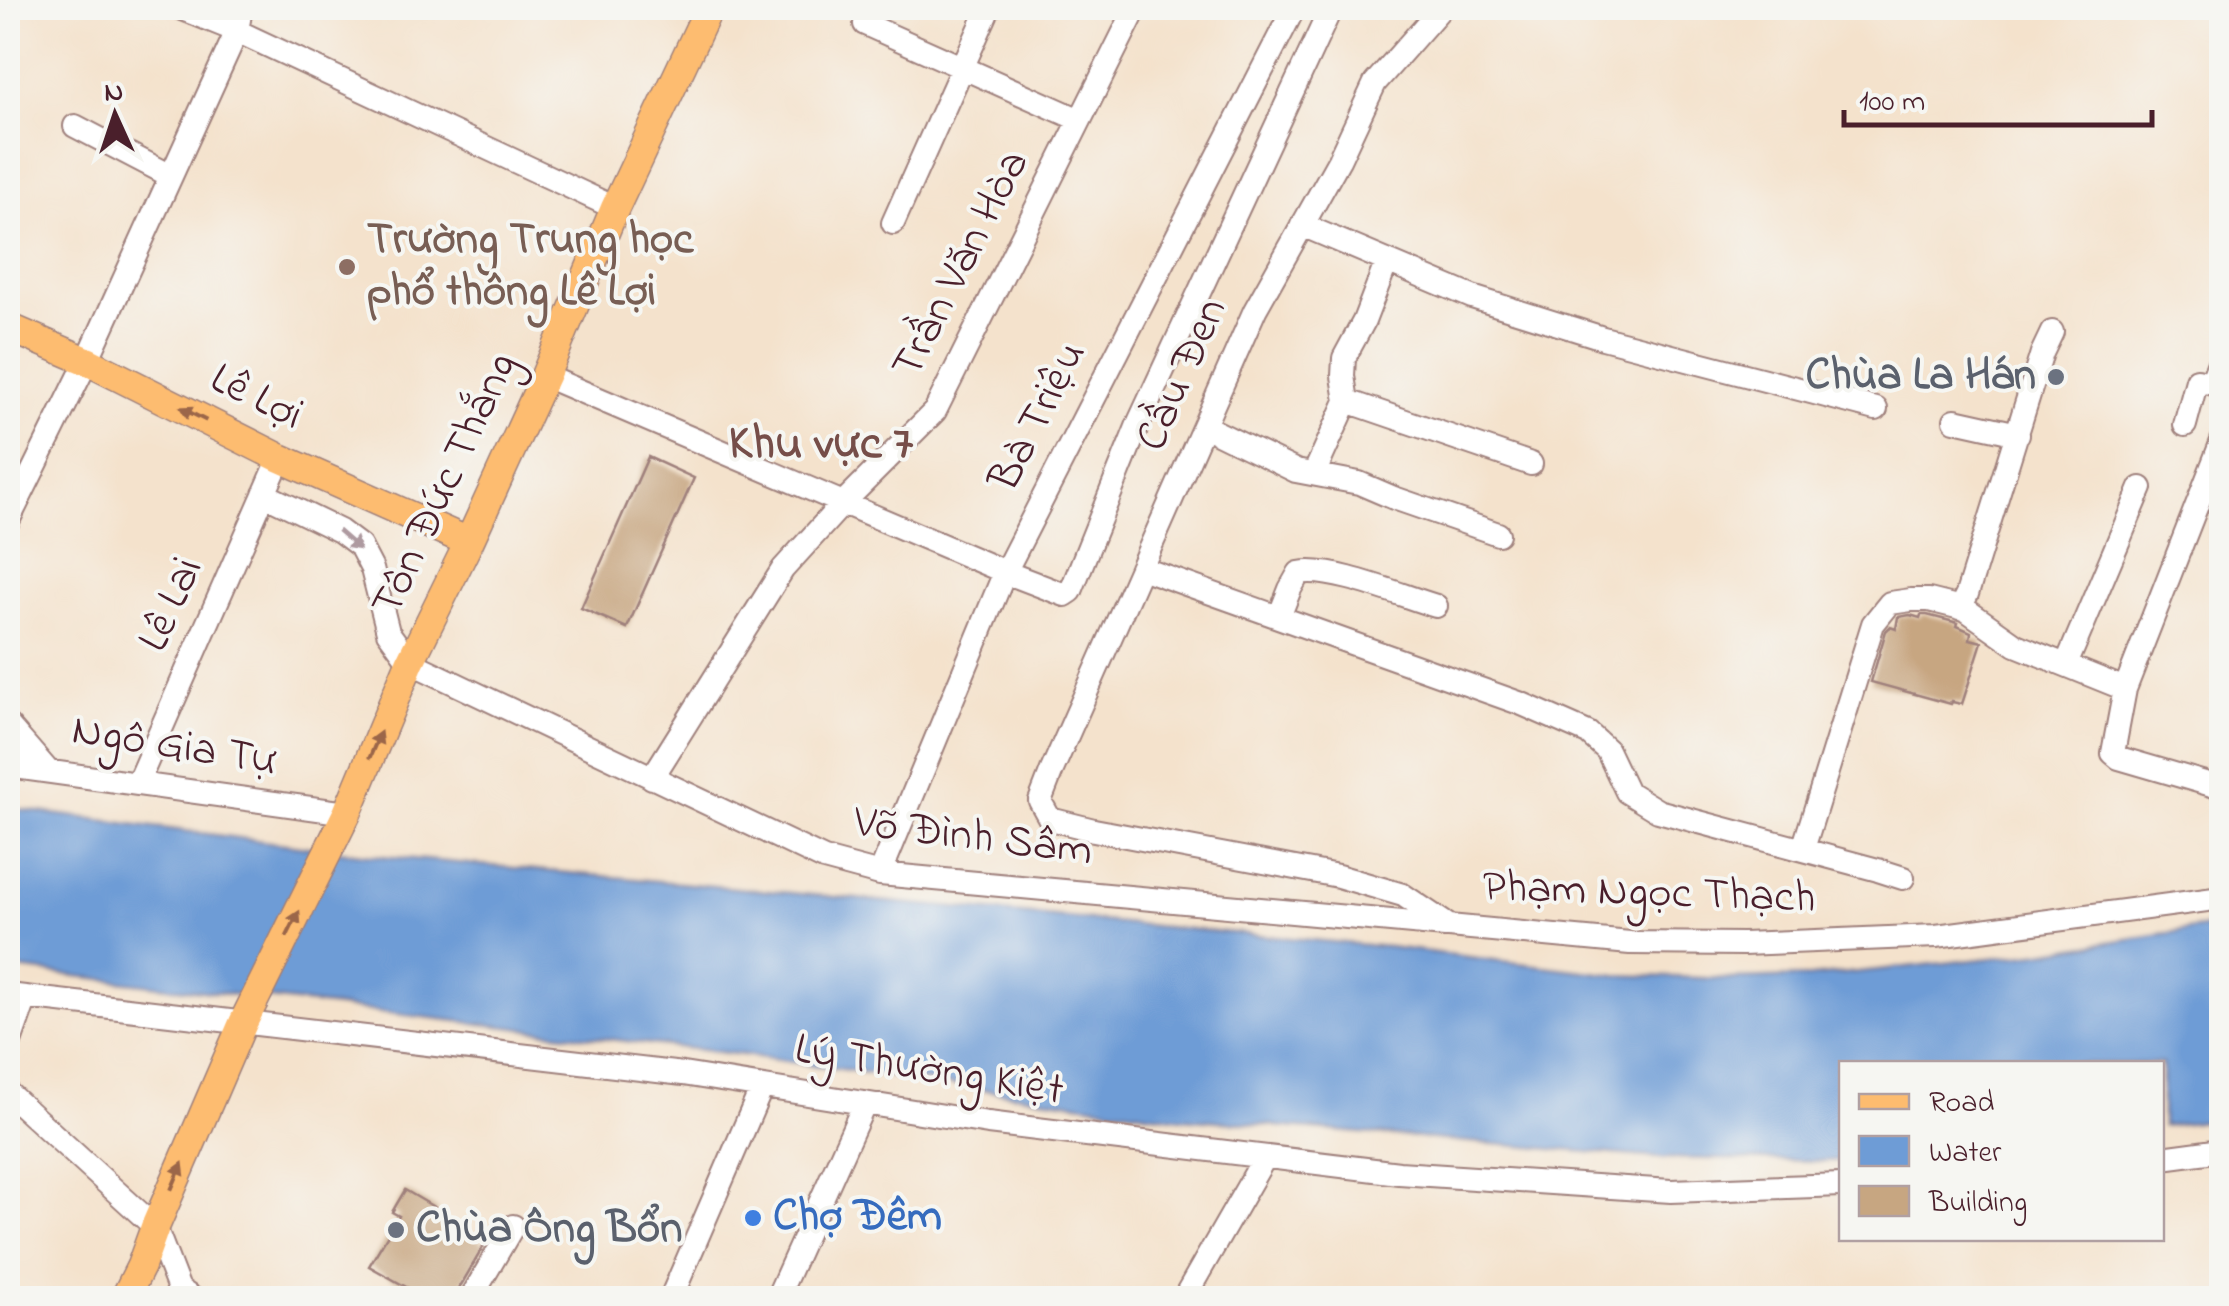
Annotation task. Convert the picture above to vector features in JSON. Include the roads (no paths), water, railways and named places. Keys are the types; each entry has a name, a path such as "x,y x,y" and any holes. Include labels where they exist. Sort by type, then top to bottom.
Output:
{"main road":[{"name":"Tôn Đức Thắng","path":"126,1298 246,1017 342,824 410,662 469,542 708,8"},
{"name":"Lê Lợi","path":"8,327 87,361 280,458 469,542"}],"street":[{"path":"180,8 239,19 616,208"},
{"path":"893,223 989,8"},
{"name":"Trần Văn Hòa","path":"652,778 784,569 936,410 1136,8"},
{"name":"Bà Triệu","path":"880,874 1005,572 1294,8"},
{"path":"544,376 1065,595 1071,590 1139,422 1331,8"},
{"name":"Cầu Đen","path":"1040,800 1255,310 1338,160 1375,83 1442,8"},
{"path":"8,521 87,361 239,19"},
{"path":"865,24 1080,120"},
{"path":"75,126 171,176"},
{"path":"1302,225 1472,298 1603,338 1876,409"},
{"path":"1314,474 1348,400 1344,358 1364,321 1387,261"},
{"path":"1960,608 2052,332"},
{"path":"2222,355 2216,385 2197,380 2179,423 2222,438 2125,689 2112,753 2222,788"},
{"path":"1348,400 1531,464"},
{"path":"1955,420 2018,434"},
{"path":"1204,426 1296,471 1359,483 1498,534"},
{"name":"Lê Lai","path":"137,784 280,458"},
{"path":"2066,665 2141,488"},
{"path":"264,494 340,531 360,546 372,569 388,632 410,662"},
{"path":"1140,568 1522,704 1588,733 1607,750 1627,792 1658,810 1902,878"},
{"path":"1279,617 1299,573 1306,571 1326,572 1436,606"},
{"path":"1803,850 1873,624 1890,604 1929,600 1960,608 2016,644 2125,689"},
{"name":"Võ Đình Sâm","path":"410,662 824,859 880,874 1449,926"},
{"name":"Ngô Gia Tự","path":"8,725 48,771 342,824"},
{"path":"8,766 48,771"},
{"name":"Phạm Ngọc Thạch","path":"1040,800 1050,819 1338,876 1403,894 1449,926 1630,943 1743,944 1936,936 2222,898"},
{"path":"8,1048 17,996"},
{"name":"Lý Thường Kiệt","path":"17,996 246,1017 683,1074 988,1123 1400,1174 1670,1191 1839,1185"},
{"path":"672,1298 762,1087"},
{"path":"8,1093 155,1227 179,1289 192,1298"},
{"path":"777,1298 865,1103"},
{"path":"2164,1158 2222,1150"},
{"path":"1184,1298 1265,1157"},
{"path":"471,1298 513,1226"}],"water":[{"path":"8,808 370,855 1389,947 1616,975 1811,977 2029,954 2221,925 2221,1119 2164,1126 2164,1061 1839,1061 1839,1160 1660,1158 1181,1118 744,1055 8,968"}],"place":[{"name":"Trường Trung học phổ thông Lê Lợi","path":"347,267"},
{"name":"Chùa La Hán","path":"2056,377"},
{"name":"Chợ Đêm","path":"753,1218"},
{"name":"Chùa Ông Bổn","path":"396,1230"}],"district":[{"name":"Khu vực 7","path":"821,445"}]}
